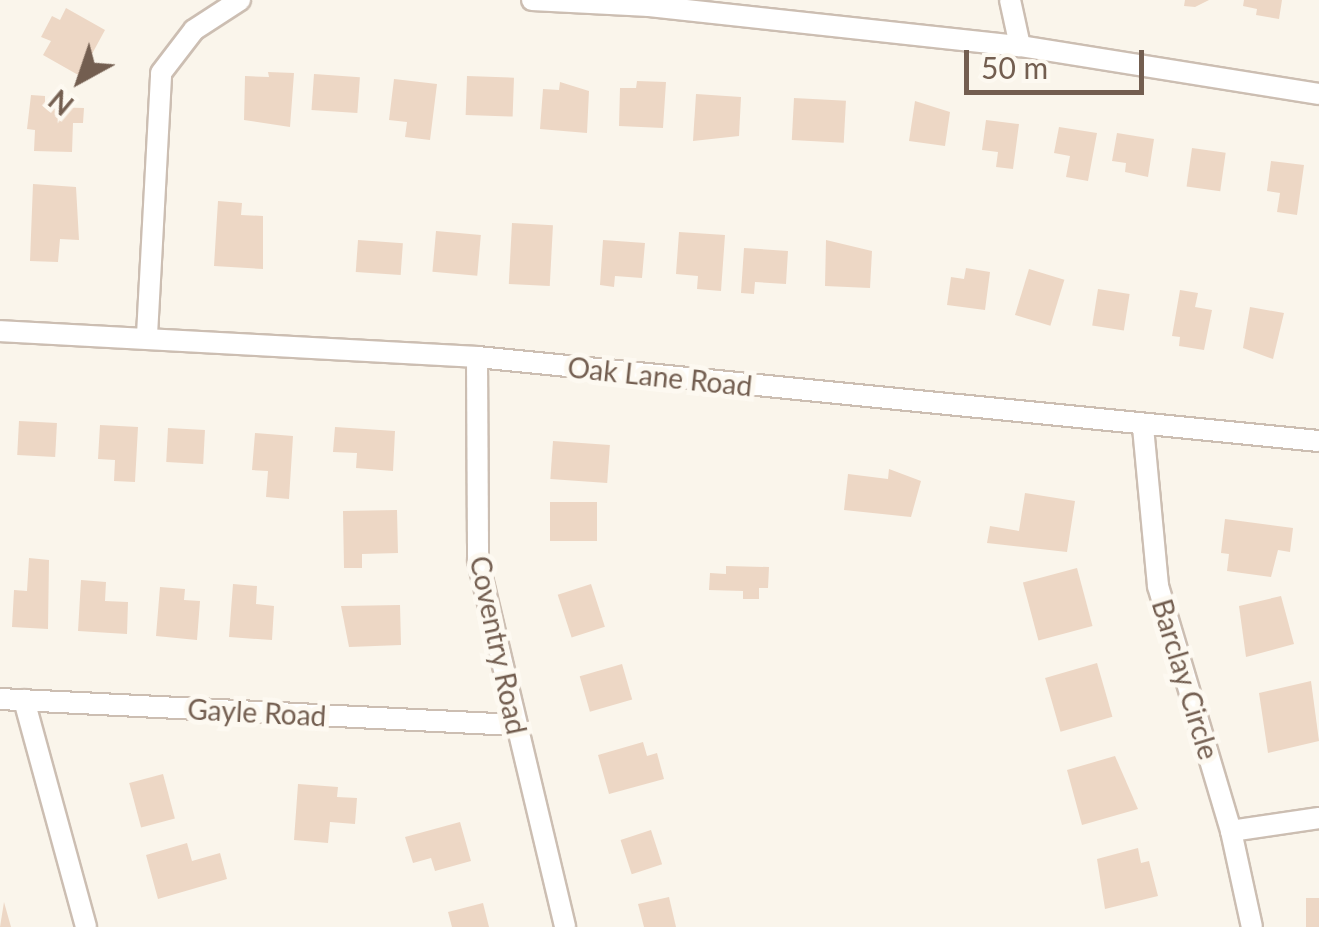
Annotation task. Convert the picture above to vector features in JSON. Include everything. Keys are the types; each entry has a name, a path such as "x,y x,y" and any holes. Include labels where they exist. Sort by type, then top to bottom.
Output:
{"street":[{"path":"146,335 161,73 194,30 240,0"},
{"path":"532,0 648,3 1020,46 1319,94"},
{"path":"1010,0 1020,46"},
{"name":"Oak Lane Road","path":"0,331 146,335 477,357 1142,427 1319,441"},
{"name":"Coventry Road","path":"477,357 478,561 565,927"},
{"name":"Barclay Circle","path":"1142,427 1158,586 1231,832 1252,927"},
{"name":"Gayle Road","path":"0,700 515,724"},
{"path":"24,700 86,927"},
{"path":"1231,832 1319,818"}],"building":[{"path":"1185,0 1209,0 1195,7 1184,6"},
{"path":"1244,0 1282,0 1279,19 1256,15 1257,9 1243,6"},
{"path":"66,8 105,30 80,76 43,55 51,41 41,37 52,16 60,20"},
{"path":"268,72 294,73 290,127 244,120 245,76 269,77"},
{"path":"314,74 360,77 357,113 311,110"},
{"path":"467,76 514,78 513,117 466,115"},
{"path":"394,79 437,84 430,140 405,137 407,122 389,120"},
{"path":"637,81 666,82 663,128 619,126 620,88 636,88"},
{"path":"560,82 589,91 587,133 540,129 543,89 559,90"},
{"path":"696,94 741,97 739,136 693,141"},
{"path":"31,95 45,96 45,107 84,108 83,123 73,123 72,152 34,151 35,130 27,129"},
{"path":"794,98 846,101 844,143 792,140"},
{"path":"915,101 950,112 945,146 909,141"},
{"path":"986,120 1019,124 1013,169 996,167 998,152 982,150"},
{"path":"1059,127 1097,133 1088,181 1066,177 1070,156 1054,153"},
{"path":"1117,133 1154,139 1148,177 1125,172 1126,163 1112,161"},
{"path":"1192,148 1226,153 1220,191 1187,187"},
{"path":"1271,161 1304,165 1297,215 1277,212 1280,193 1267,191"},
{"path":"33,184 76,187 79,240 60,239 58,262 30,261"},
{"path":"218,201 242,203 241,215 263,216 263,269 214,266"},
{"path":"512,223 553,225 550,286 509,284"},
{"path":"436,231 481,235 477,276 432,272"},
{"path":"679,232 725,235 721,291 697,289 698,276 676,274"},
{"path":"358,240 403,243 401,275 356,272"},
{"path":"603,240 645,243 642,278 615,276 614,287 600,285"},
{"path":"826,240 872,251 870,288 825,286"},
{"path":"744,248 788,251 786,284 755,282 754,294 741,293"},
{"path":"966,268 990,272 985,310 947,305 951,277 964,279"},
{"path":"1029,269 1064,280 1050,326 1015,315"},
{"path":"1098,289 1130,294 1124,331 1092,326"},
{"path":"1180,290 1198,293 1195,307 1212,310 1204,350 1179,346 1180,337 1172,336"},
{"path":"1250,307 1284,313 1273,359 1243,348"},
{"path":"19,421 57,423 55,457 17,455"},
{"path":"100,425 138,427 135,482 114,481 115,460 98,459"},
{"path":"335,427 395,431 393,471 356,468 357,453 333,452"},
{"path":"168,428 205,430 203,464 166,462"},
{"path":"255,433 293,436 289,499 266,497 268,471 252,470"},
{"path":"553,441 610,445 607,483 550,479"},
{"path":"889,469 921,481 911,517 844,510 848,474 888,479"},
{"path":"1025,493 1075,501 1067,552 987,543 990,526 1019,531"},
{"path":"550,502 597,502 597,541 550,541"},
{"path":"397,510 398,553 362,554 362,568 344,568 343,511"},
{"path":"1225,519 1293,528 1290,552 1278,550 1271,577 1227,571 1229,554 1221,553"},
{"path":"29,558 49,560 48,629 12,627 14,590 27,591"},
{"path":"726,566 769,567 768,588 759,588 759,599 743,599 743,591 709,590 710,573 726,574"},
{"path":"1077,568 1093,626 1038,640 1023,582"},
{"path":"81,580 106,582 105,601 128,602 127,634 78,631"},
{"path":"233,584 257,586 256,604 274,606 272,640 229,637"},
{"path":"591,584 605,627 572,638 558,595"},
{"path":"160,587 185,589 184,600 200,601 197,640 156,636"},
{"path":"1281,596 1294,644 1246,657 1239,606"},
{"path":"400,605 401,645 349,647 341,606"},
{"path":"1097,663 1112,717 1061,732 1045,678"},
{"path":"622,664 632,700 590,712 580,676"},
{"path":"1311,681 1319,741 1268,753 1259,693"},
{"path":"643,742 647,756 657,753 664,779 609,794 598,755"},
{"path":"1115,756 1138,809 1082,825 1067,770"},
{"path":"163,774 175,818 141,827 129,783"},
{"path":"298,784 338,787 337,797 357,798 355,824 330,822 328,843 294,840"},
{"path":"460,822 471,861 435,871 431,858 413,863 405,837"},
{"path":"651,830 662,864 632,874 621,840"},
{"path":"187,843 192,861 220,853 227,879 158,899 146,855"},
{"path":"1138,848 1141,863 1149,861 1158,896 1105,909 1097,859"},
{"path":"669,897 676,927 644,927 638,904"},
{"path":"1306,898 1319,898 1319,927 1306,927"},
{"path":"4,902 11,927 0,927"},
{"path":"483,903 489,927 452,927 448,912"}]}
